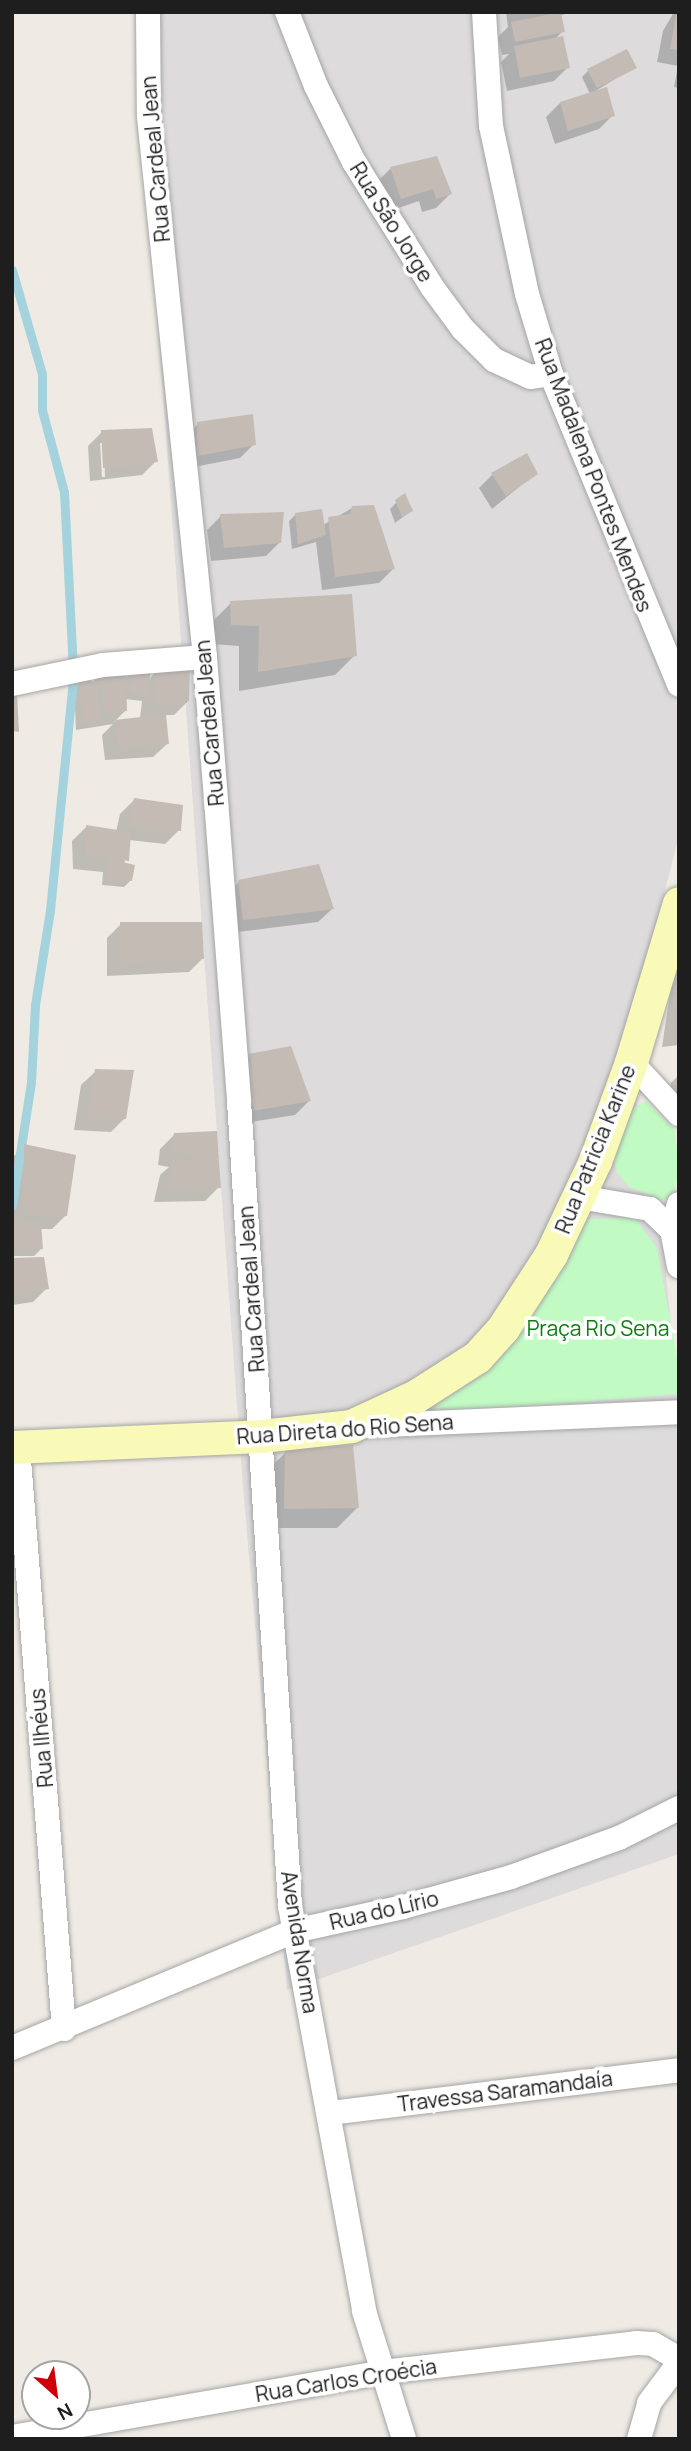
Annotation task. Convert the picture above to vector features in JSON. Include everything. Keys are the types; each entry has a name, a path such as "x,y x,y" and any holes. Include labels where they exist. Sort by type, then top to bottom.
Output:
{"main road":[{"name":"Rua Patricia Karine","path":"351,1426 425,1392 477,1357 503,1328 545,1264 579,1197 631,1062 679,903"},
{"name":"Rua Direta do Rio Sena","path":"15,1447 261,1436 351,1426"}],"street":[{"name":"Rua Cardeal Jean","path":"148,12 149,117 205,657 261,1436"},
{"name":"Rua Sâo Jorge","path":"288,12 316,86 354,162 432,288 463,329 494,360 530,377 551,374"},
{"name":"Rua Madalena Pontes Mendes","path":"484,12 491,126 527,294 551,374 679,685"},
{"path":"12,684 103,665 205,657"},
{"path":"631,1062 679,1114"},
{"path":"579,1197 650,1209 672,1230"},
{"path":"679,1204 672,1230 679,1266"},
{"name":"Rua Direta do Rio Sena","path":"351,1426 679,1412"},
{"name":"Avenida Norma","path":"261,1436 294,1931 331,2113 365,2311 404,2439"},
{"name":"Rua Ilhéus","path":"15,1447 64,2029"},
{"name":"Rua do Lírio","path":"12,2048 64,2029 294,1931 403,1907 511,1877 619,1838 679,1808"},
{"name":"Travessa Saramandaía","path":"331,2113 679,2070"},
{"name":"Rua Carlos Croécia","path":"12,2437 383,2372 636,2343 653,2344 679,2361"},
{"path":"639,2439 649,2403 679,2361"}],"shaded area":[{"path":"141,12 679,12 679,836 622,1057 656,1166 679,1414 679,1854 287,1990 243,1487 137,40"}],"green space":[{"path":"646,1101 675,1130 679,1169 672,1204 629,1187 617,1173 612,1149 628,1111"},
{"name":"Praça Rio Sena","path":"635,1218 657,1248 679,1368 679,1394 436,1414 437,1396 587,1219"}],"building":[{"path":"561,12 565,32 515,42 511,22"},
{"path":"676,15 679,16 679,50 670,49"},
{"path":"563,36 570,68 520,78 514,46"},
{"path":"627,49 637,68 597,88 587,69"},
{"path":"607,87 615,116 568,131 560,102"},
{"path":"437,156 452,194 436,199 433,189 401,199 390,167"},
{"path":"253,414 256,445 197,456 197,422"},
{"path":"152,428 158,462 103,468 101,430"},
{"path":"527,453 538,474 506,496 491,473"},
{"path":"405,493 413,511 402,517 395,500"},
{"path":"374,505 395,569 335,577 328,517 350,514 352,506"},
{"path":"322,509 326,535 298,544 295,513"},
{"path":"284,512 281,543 224,548 220,514"},
{"path":"352,594 357,656 258,672 259,626 231,625 230,601"},
{"path":"190,663 189,701 154,702 157,669"},
{"path":"126,668 127,711 103,714 103,669"},
{"path":"151,668 148,694 130,693 132,669"},
{"path":"80,676 98,684 100,719 82,724"},
{"path":"12,693 17,693 19,732 12,731"},
{"path":"166,714 169,744 119,747 115,720"},
{"path":"134,798 183,805 181,831 128,826"},
{"path":"86,825 131,832 129,861 86,855"},
{"path":"109,859 135,865 132,881 108,879"},
{"path":"319,864 334,909 243,920 238,880"},
{"path":"120,922 202,922 204,959 120,963"},
{"path":"291,1046 311,1101 253,1111 248,1054"},
{"path":"95,1069 134,1070 126,1119 87,1116"},
{"path":"217,1131 219,1160 171,1151 174,1133"},
{"path":"24,1144 76,1155 67,1216 23,1215"},
{"path":"173,1160 219,1160 221,1188 167,1189"},
{"path":"14,1221 41,1222 43,1249 13,1250"},
{"path":"44,1257 49,1289 13,1294 12,1258"},
{"path":"353,1445 359,1508 284,1509 285,1450"}],"waterway":[{"path":"12,270 42,374 42,410 64,492 73,670"},
{"path":"12,1205 31,1082 35,1005 50,910 73,679"}]}
